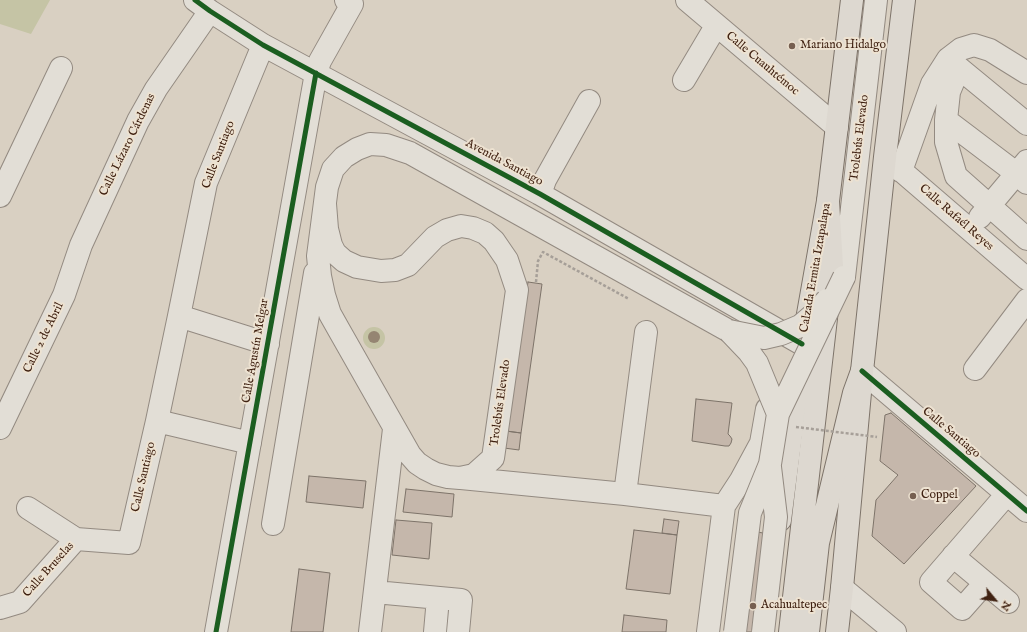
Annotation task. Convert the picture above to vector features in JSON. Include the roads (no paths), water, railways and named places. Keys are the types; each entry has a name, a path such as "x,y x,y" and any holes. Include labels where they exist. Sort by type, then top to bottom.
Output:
{"main road":[{"name":"Calzada Ermita Iztapalapa","path":"767,632 784,485 789,418 828,201 852,0"},
{"path":"837,632 862,371 893,164 904,0"},
{"path":"790,632 832,266 828,201"},
{"path":"808,632 818,544 854,393 862,371"}],"street":[{"name":"Calle Agustín Melgar","path":"216,632 316,73 320,60 352,4 346,0"},
{"name":"Calle Cuauhtémoc","path":"687,0 837,127"},
{"name":"Trolebús Elevado","path":"735,632 750,513 844,277 876,0"},
{"name":"Avenida Santiago","path":"202,5 263,45 540,194 802,344"},
{"name":"Calle Lázaro Cárdenas","path":"81,245 134,129 202,5"},
{"path":"684,80 716,26"},
{"name":"Calle Santiago","path":"76,539 129,543 157,421 206,183 263,45"},
{"path":"893,164 940,89 962,48 974,45 990,50 1027,73"},
{"path":"954,63 1027,124"},
{"path":"0,196 62,68"},
{"path":"940,89 946,120 946,142 956,176 1027,240"},
{"path":"540,194 545,180 589,101"},
{"path":"946,120 1023,172 989,206 969,230"},
{"name":"Trolebús Elevado","path":"325,204 327,229 331,245 335,253 344,261 357,267 381,271 395,270 408,265 435,237 447,230 461,226 473,228 484,233 494,241 507,260 517,290 493,458 474,474 460,478 436,474 417,463 410,455 394,429 330,314 320,276 318,256 327,187 333,169 344,157 357,149 370,144 386,145 410,153 729,331 749,352 757,363 789,418"},
{"name":"Calle Rafaél Reyes","path":"893,164 1027,279"},
{"name":"Calle 2 de Abril","path":"0,428 64,295 81,245"},
{"path":"273,524 318,256"},
{"name":"Trolebús Elevado","path":"729,331 764,338 781,334 800,326 814,314 844,277"},
{"path":"975,369 1027,300"},
{"path":"179,316 268,344"},
{"path":"625,494 646,332"},
{"name":"Calle Santiago","path":"862,371 1027,511"},
{"path":"708,632 724,506 741,480 761,444 767,409 789,418"},
{"path":"157,421 250,443"},
{"path":"370,632 394,429"},
{"name":"Trolebús Elevado","path":"763,632 776,517 770,464"},
{"path":"460,478 625,494 724,506"},
{"path":"741,480 784,485"},
{"path":"985,583 962,609 931,582 1007,494"},
{"path":"28,508 76,539"},
{"name":"Calle Bruselas","path":"0,608 20,602 76,539"},
{"path":"953,556 1008,602"},
{"path":"842,588 894,632"},
{"path":"375,592 461,600 458,632"},
{"path":"435,632 438,598"}],"place":[{"name":"Mariano Hidalgo","path":"792,46"},
{"name":"Coppel","path":"913,496"},
{"name":"Acahualtepec","path":"753,606"}]}
